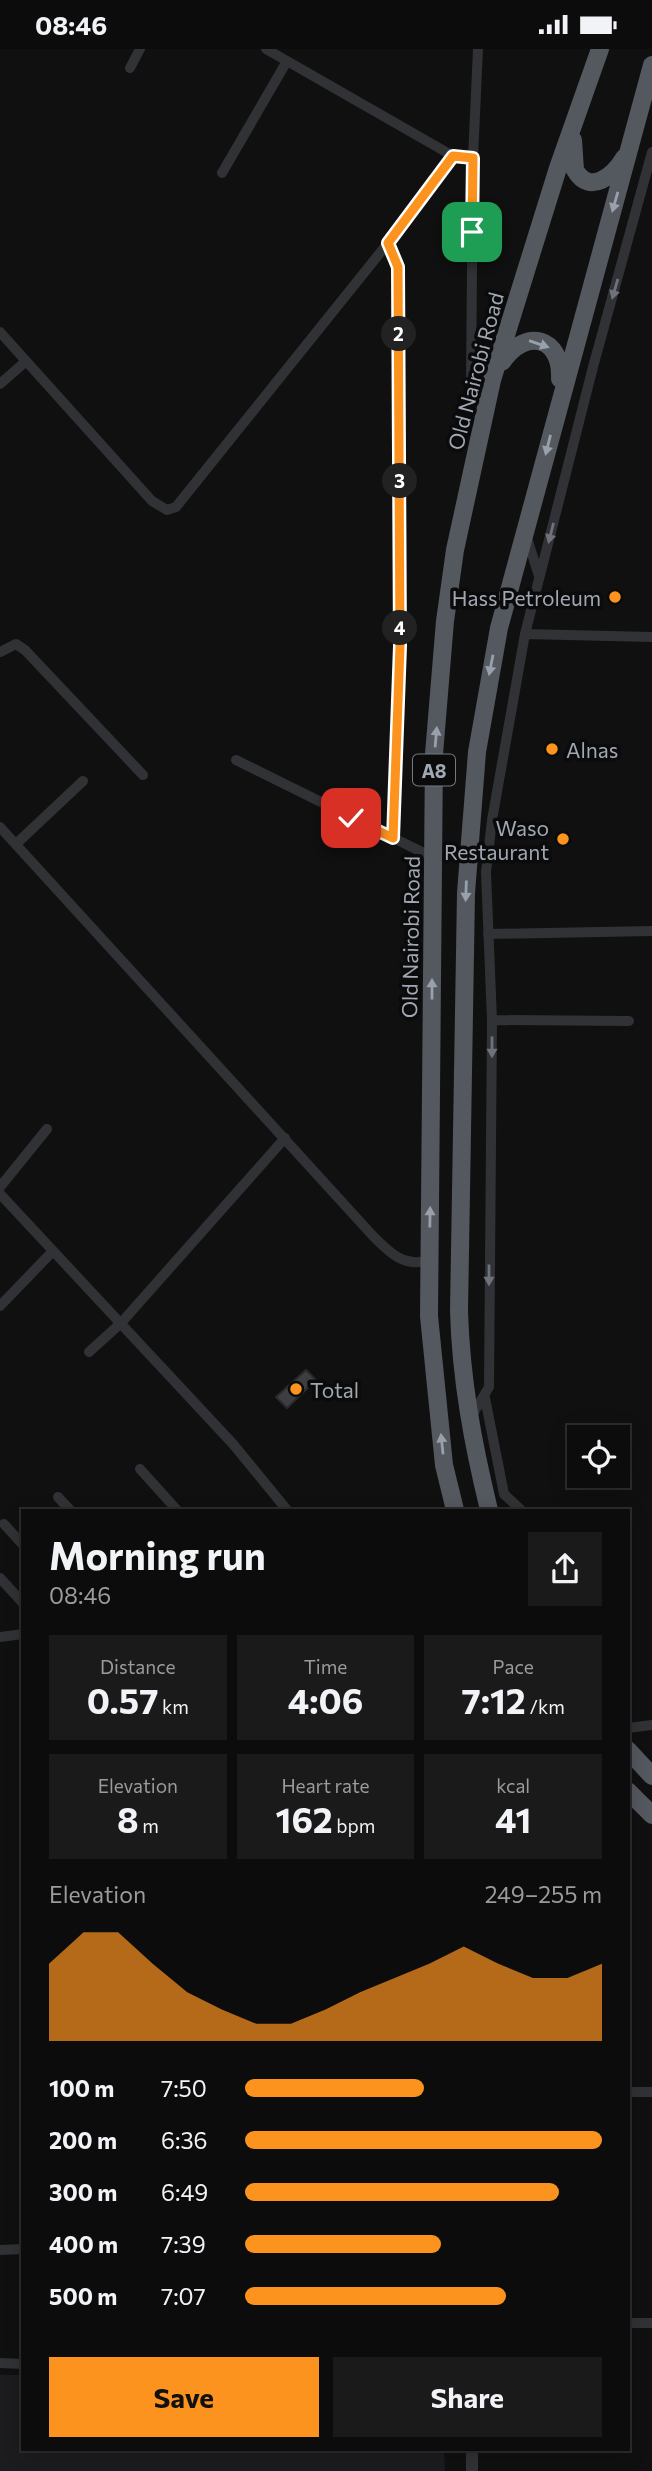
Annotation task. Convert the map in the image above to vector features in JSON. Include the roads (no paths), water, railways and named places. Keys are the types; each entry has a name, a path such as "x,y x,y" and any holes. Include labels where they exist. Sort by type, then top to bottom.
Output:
{"highway":[{"name":"Old Nairobi Road","path":"455,1509 442,1451 429,1316 435,754 445,621 455,550 490,387 600,49"},
{"name":"A8","path":"489,1509 460,1367 466,893 472,799 484,706 499,628 652,65"},
{"path":"573,129 575,170 588,181 600,182 617,171 631,142"},
{"path":"490,387 514,346 527,340 539,341 557,355 561,363 560,400"},
{"path":"630,1752 652,1776"},
{"path":"636,1797 652,1815"}],"street":[{"path":"131,68 140,49"},
{"path":"266,49 453,156 473,158"},
{"path":"478,49 473,158 471,381 479,391 490,387"},
{"path":"222,173 287,61"},
{"path":"469,1421 485,1398 489,1387 492,1020 486,871 491,833 525,634 593,367 652,152"},
{"path":"0,333 24,363 152,501 167,510 176,507 388,243 453,156"},
{"path":"388,243 398,267 400,646 393,838"},
{"path":"0,384 24,363"},
{"path":"526,535 539,578"},
{"path":"525,634 652,637"},
{"path":"0,652 16,644 25,650 143,775"},
{"path":"236,760 434,857"},
{"path":"16,845 83,781"},
{"path":"0,827 394,1256 419,1263 430,1260"},
{"path":"488,934 652,931"},
{"path":"492,1020 629,1021"},
{"path":"0,1187 47,1129"},
{"path":"89,1352 121,1322 285,1138"},
{"path":"0,1194 233,1444 286,1509"},
{"path":"0,1306 53,1251"},
{"path":"485,1398 504,1494 520,1509"},
{"path":"139,1469 176,1509"},
{"path":"58,1497 69,1509"},
{"path":"4,1524 21,1543"},
{"path":"0,1579 21,1601"},
{"path":"0,1637 21,1634"},
{"path":"630,1725 652,1725"},
{"path":"630,2092 652,2092"},
{"path":"0,2250 21,2249"},
{"path":"630,2323 652,2323"},
{"path":"0,2363 21,2364"},
{"path":"472,2451 472,2471"}],"place":[{"name":"Hass Petroleum","path":"615,597"},
{"name":"Alnas","path":"552,749"},
{"name":"Waso Restaurant","path":"563,839"},
{"name":"Total","path":"296,1389"}]}
